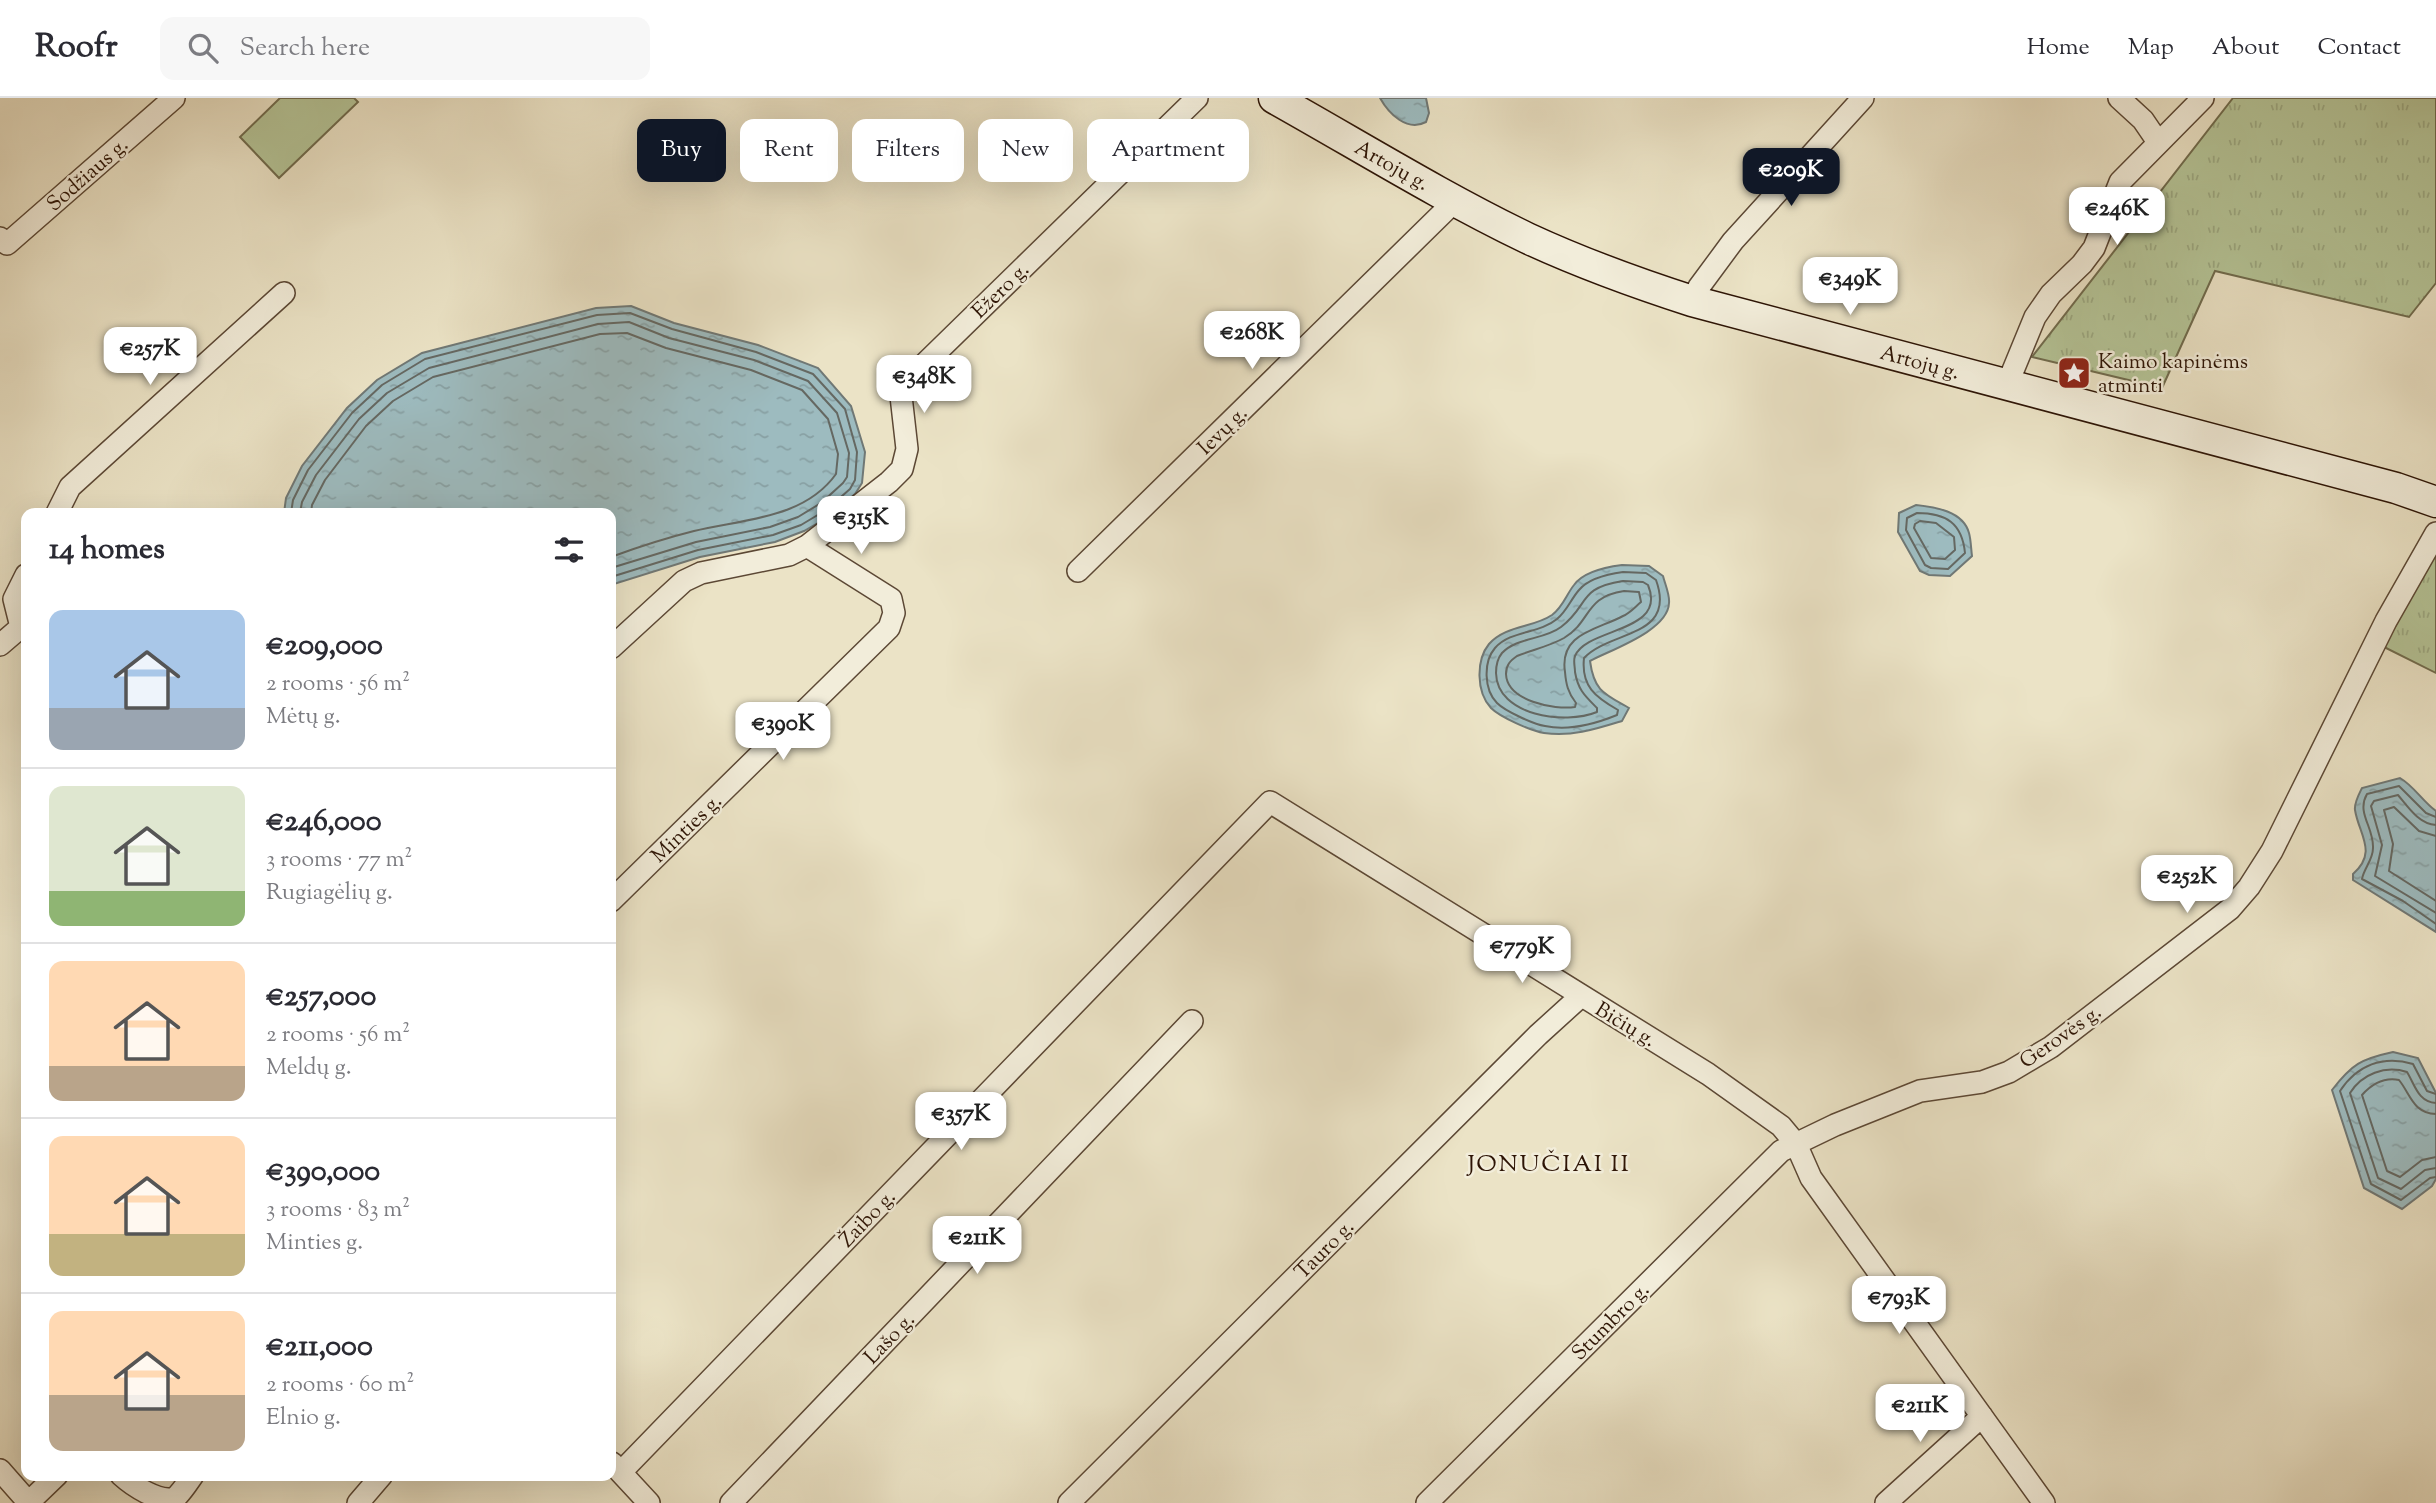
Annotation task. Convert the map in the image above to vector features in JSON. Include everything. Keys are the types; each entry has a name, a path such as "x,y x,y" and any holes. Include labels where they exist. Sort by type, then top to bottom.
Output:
{"main road":[{"name":"Artojų g.","path":"1274,98 1455,201 1527,237 1577,260 1692,301 2396,488 2436,502"}],"street":[{"name":"Sodžiaus g.","path":"0,238 7,244 174,98"},
{"name":"Ežero g.","path":"616,644 684,581 701,573 789,555 807,546 889,482 902,469 907,449 901,396 907,381 1197,98"},
{"path":"1692,301 1699,287 1733,241 1863,98"},
{"path":"2119,98 2143,120 2158,142"},
{"path":"2007,385 2035,317 2051,294 2082,264 2094,248 2120,182 2203,98"},
{"name":"Ievų g.","path":"1078,571 1455,201"},
{"path":"60,508 70,487 284,293"},
{"name":"Gerovės g.","path":"1796,1144 1835,1125 1920,1091 1982,1082 2009,1072 2051,1047 2230,909 2249,887 2272,851 2386,621 2436,533"},
{"name":"Minties g.","path":"616,896 889,628 894,613 891,599 807,546"},
{"path":"0,645 21,627 14,599 21,585"},
{"name":"Bičių g.","path":"1270,802 1709,1074 1781,1126 1796,1144"},
{"name":"Žaibo g.","path":"616,1467 1270,802"},
{"name":"Tauro g.","path":"1069,1503 1538,1035 1581,996"},
{"name":"Lašo g.","path":"731,1503 1192,1021"},
{"path":"1796,1144 1811,1178 2044,1503"},
{"name":"Stumbro g.","path":"1427,1503 1767,1164 1781,1151 1796,1144"},
{"path":"1886,1503 1982,1416"},
{"path":"616,1467 649,1503"},
{"path":"0,1470 29,1503 51,1481"},
{"path":"128,1481 144,1495 164,1502 174,1500 188,1481"},
{"path":"358,1503 377,1481"}],"green space":[{"path":"280,98 354,98 358,102 279,178 240,137"},
{"path":"2233,98 2436,98 2436,283 2409,317 2215,271 2162,388 2032,357"},
{"path":"2436,550 2436,673 2384,647"}],"water":[{"path":"1380,98 1426,98 1429,113 1426,122 1412,125 1399,120"},
{"path":"631,306 674,323 758,345 818,368 851,406 865,452 862,483 855,494 830,516 804,531 775,542 700,557 616,583 616,508 285,508 286,498 302,466 347,408 377,380 422,353 596,308"},
{"path":"1916,505 1955,515 1966,526 1972,556 1950,576 1929,575 1920,571 1898,532 1899,513"},
{"path":"1622,565 1649,566 1663,576 1669,603 1666,613 1649,631 1590,661 1594,679 1602,690 1629,708 1622,721 1574,733 1554,734 1532,730 1491,708 1480,685 1480,667 1489,644 1503,633 1552,615 1583,576"},
{"path":"2400,778 2436,811 2436,932 2353,880 2353,874 2360,866 2366,851 2355,810 2358,796 2362,788"},
{"path":"2393,1052 2418,1058 2436,1093 2436,1179 2432,1186 2402,1209 2364,1188 2332,1090 2345,1074 2358,1064"}],"place":[{"name":"Kaimo kapinėms atminti","path":"2074,373"}],"district":[{"name":"JONUČIAI II","path":"1549,1163"}]}
